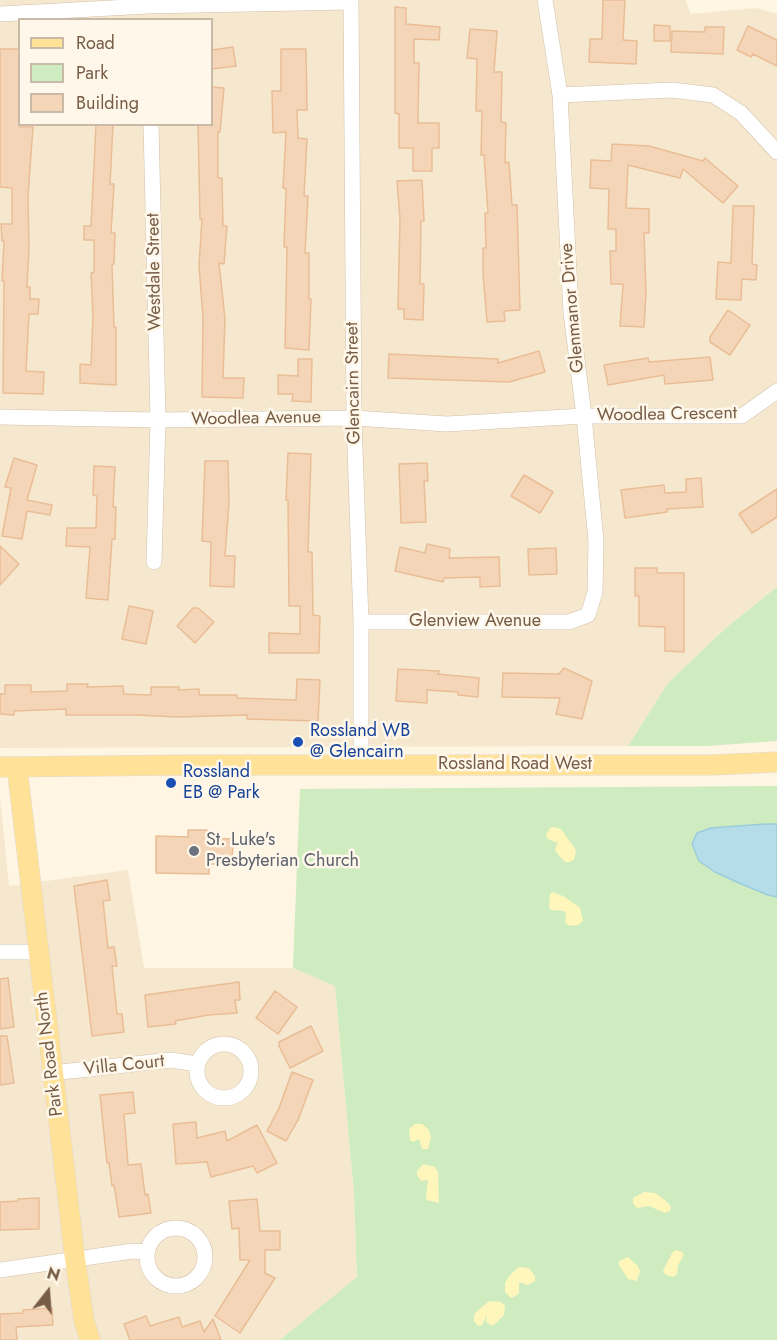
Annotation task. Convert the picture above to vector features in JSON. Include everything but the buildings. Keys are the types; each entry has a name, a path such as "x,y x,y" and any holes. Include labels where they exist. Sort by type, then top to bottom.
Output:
{"main road":[{"name":"Rossland Road West","path":"9,767 712,765 777,762"},
{"name":"Park Road North","path":"9,767 38,952 75,1259 88,1340"}],"street":[{"name":"Glenmanor Drive","path":"544,0 560,95 571,312 585,416 596,541 596,592 588,615"},
{"path":"0,14 351,1"},
{"name":"Glencairn Street","path":"351,1 354,418 361,622 362,766"},
{"path":"560,95 672,90 713,95 741,113 777,152"},
{"name":"Westdale Street","path":"151,126 158,420 154,562"},
{"name":"Woodlea Crescent","path":"585,416 742,416 777,391"},
{"name":"Woodlea Avenue","path":"0,417 158,420 354,418 447,424 585,416"},
{"name":"Glenview Avenue","path":"361,622 569,622 588,615"},
{"path":"0,952 38,952"},
{"name":"Villa Court","path":"52,1073 171,1060 197,1064"},
{"path":"0,1270 133,1251 147,1252"}],"shaded area":[{"path":"0,0 685,0 691,14 756,8 777,14 777,587 727,627 668,683 628,746 0,748"},
{"path":"0,797 9,886 128,870 144,968 293,968 335,986 354,1193 357,1278 280,1340 0,1340"}],"green space":[{"path":"777,587 777,741 706,746 628,746 668,683 727,627"},
{"path":"777,786 777,1340 280,1340 357,1277 354,1193 335,986 293,968 300,789"}],"sand":[{"path":"550,828 561,829 576,850 574,860 565,862 556,852 558,843 548,839 546,835"},
{"path":"553,892 565,897 580,908 583,920 580,924 568,925 565,922 566,913 564,911 551,910 549,907 550,894"},
{"path":"415,1124 422,1124 429,1130 431,1137 428,1149 422,1149 419,1139 413,1142 410,1140 409,1129"},
{"path":"423,1164 435,1167 438,1172 439,1203 427,1200 428,1180 421,1181 417,1175 417,1171"},
{"path":"644,1192 655,1193 665,1200 671,1206 670,1211 665,1213 649,1206 637,1208 633,1203 633,1198"},
{"path":"676,1250 684,1255 678,1265 677,1274 673,1277 666,1275 663,1271 672,1253"},
{"path":"628,1257 640,1271 637,1281 628,1279 619,1265 619,1261"},
{"path":"519,1267 529,1268 535,1276 535,1281 528,1285 519,1282 519,1294 511,1298 505,1292 505,1283"},
{"path":"489,1301 501,1302 505,1306 504,1315 493,1326 486,1322 487,1315 482,1325 478,1326 474,1321 474,1316"}],"water":[{"path":"777,824 777,897 715,872 699,861 692,844 697,833 711,828"}],"place":[{"name":"Rossland WB @ Glencairn","path":"298,742"},
{"name":"Rossland EB @ Park","path":"171,783"},
{"name":"St. Luke's Presbyterian Church","path":"194,851"}]}
